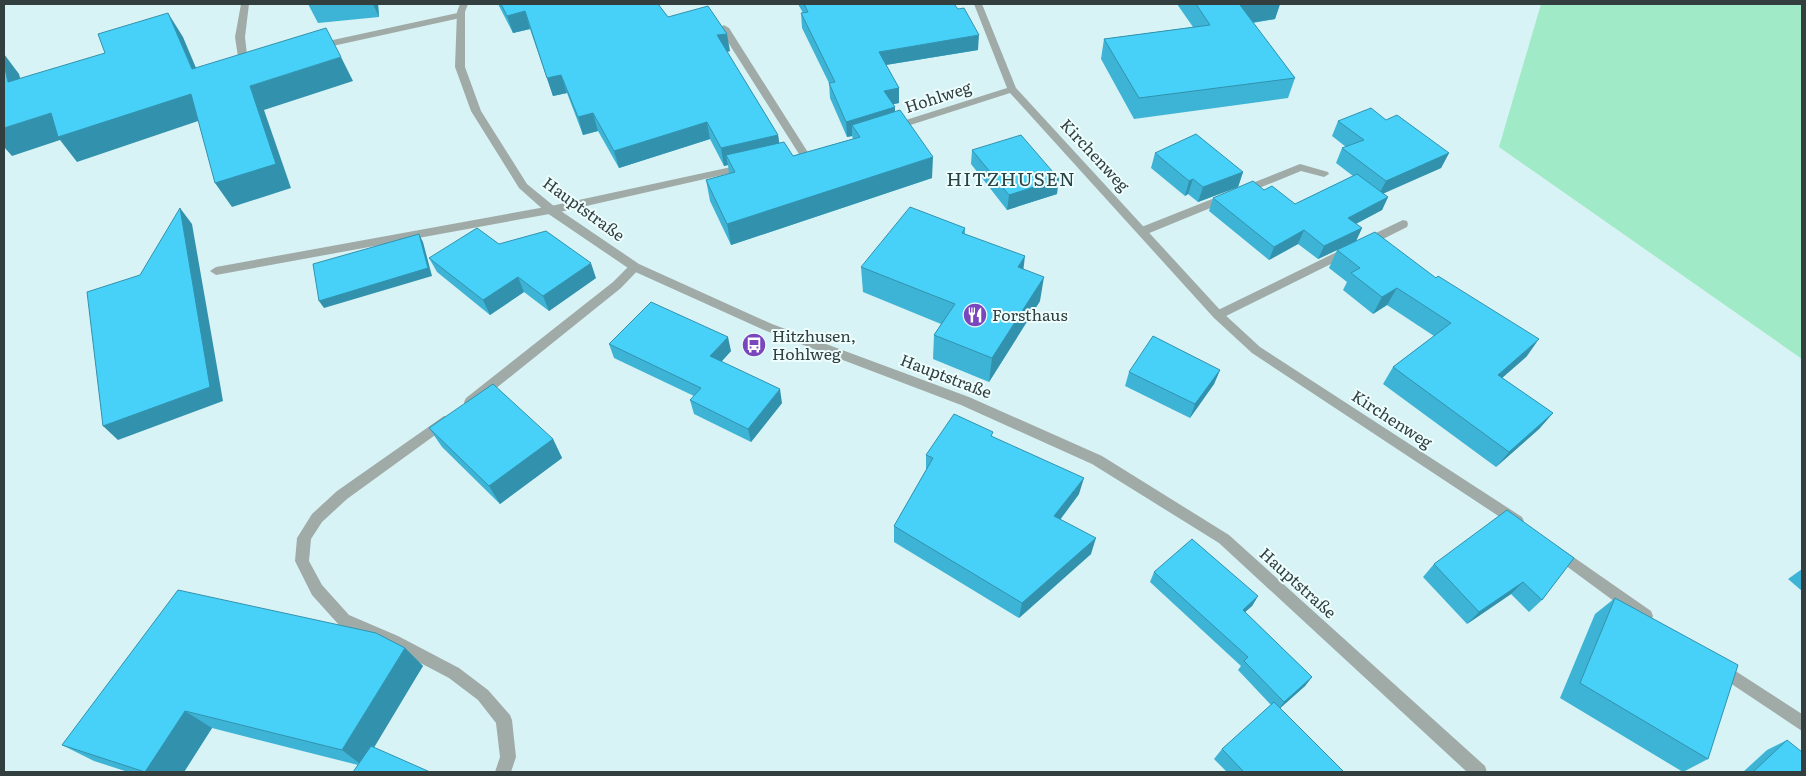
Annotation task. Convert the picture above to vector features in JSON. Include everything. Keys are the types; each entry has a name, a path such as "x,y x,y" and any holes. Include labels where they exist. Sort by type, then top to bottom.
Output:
{"street":[{"path":"245,4 240,37 242,57 259,61 267,59"},
{"name":"Hauptstraße","path":"464,4 460,67 476,111 523,186 551,210 635,267 768,327 965,402 1097,460 1224,539 1479,772"},
{"path":"978,4 1012,88"},
{"path":"310,48 462,15"},
{"path":"724,28 804,154"},
{"name":"Hohlweg","path":"886,130 1012,88"},
{"name":"Kirchenweg","path":"1012,88 1218,315 1256,350 1530,530"},
{"path":"216,271 551,210 756,164"},
{"path":"1142,231 1300,167 1324,174"},
{"path":"1218,315 1403,224"},
{"path":"503,772 508,757 504,720 483,695 454,673 393,641 344,620 317,590 302,561 304,538 317,518 342,495 459,410 617,285 635,267"},
{"path":"1545,542 1655,622"},
{"path":"1710,661 1802,723"}],"green space":[{"path":"1541,4 1802,4 1802,359 1499,147"}],"building":[{"path":"501,4 658,4 668,17 708,6 727,34 717,35 778,135 721,148 707,122 614,151 593,113 578,117 561,75 547,78 525,11 507,16"},
{"path":"804,4 954,4 958,9 964,8 979,35 879,52 899,88 884,91 895,107 846,122 829,83 835,82 801,13 808,12"},
{"path":"1196,4 1248,4 1240,5 1295,78 1139,98 1104,39 1210,25"},
{"path":"168,13 192,69 326,28 341,57 250,86 276,164 215,183 191,94 58,137 51,113 4,128 4,64 8,82 105,53 98,34"},
{"path":"1371,108 1386,120 1397,115 1449,153 1386,181 1342,148 1364,140 1338,121"},
{"path":"900,110 933,157 727,224 706,180 735,172 726,155 784,142 793,156 860,137 852,125"},
{"path":"1196,134 1243,172 1203,187 1193,179 1189,181 1155,153"},
{"path":"1021,135 1059,179 1009,195 972,150"},
{"path":"1357,174 1388,197 1348,218 1362,228 1324,246 1304,230 1274,247 1213,198 1253,181 1264,190 1272,186 1295,204"},
{"name":"Forsthaus","path":"910,207 965,228 962,233 1025,256 1018,267 1044,277 992,358 934,335 955,304 861,267"},
{"path":"180,208 210,387 103,426 87,292 140,275"},
{"path":"477,228 499,244 546,231 591,263 543,296 518,277 483,300 429,258"},
{"path":"1375,232 1436,278 1438,276 1539,339 1498,375 1553,413 1509,452 1393,367 1451,323 1397,288 1382,297 1351,273 1360,268 1337,250"},
{"path":"419,234 428,268 319,301 313,264"},
{"path":"651,302 728,337 710,356 780,389 748,429 690,400 701,388 609,344"},
{"path":"1153,336 1220,370 1195,404 1129,372"},
{"path":"493,384 553,439 489,486 429,428"},
{"path":"954,414 993,432 991,436 1084,478 1054,516 1096,538 1022,603 894,526 933,458 926,455"},
{"path":"1507,510 1574,558 1542,600 1523,582 1479,612 1434,564"},
{"path":"1192,539 1258,596 1243,610 1312,677 1284,702 1244,661 1248,657 1154,572"},
{"path":"178,590 376,633 405,648 342,750 185,711 145,772 62,745"},
{"path":"1615,598 1738,665 1708,759 1580,683"},
{"path":"1274,702 1344,772 1244,772 1222,749"},
{"path":"1787,740 1802,752 1802,772 1753,772"},
{"path":"371,746 430,772 353,772"}],"place":[{"name":"Forsthaus","path":"975,315"},
{"name":"Hitzhusen, Hohlweg","path":"754,345"}],"district":[{"name":"HITZHUSEN","path":"1011,179"}]}
